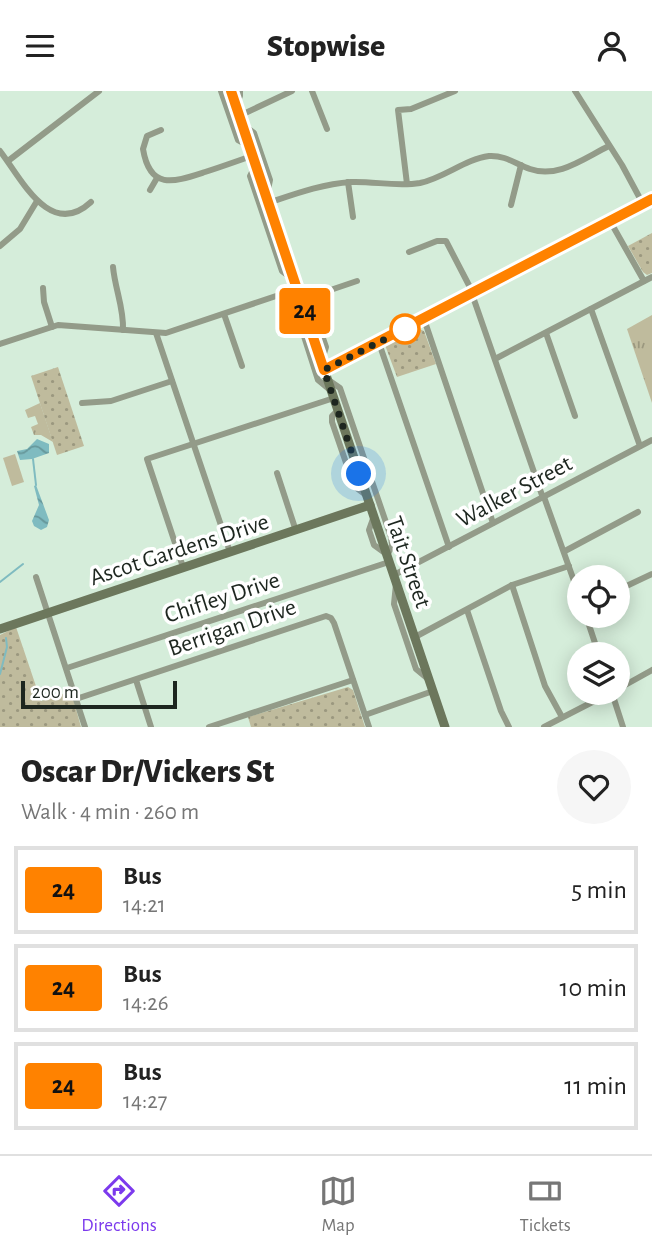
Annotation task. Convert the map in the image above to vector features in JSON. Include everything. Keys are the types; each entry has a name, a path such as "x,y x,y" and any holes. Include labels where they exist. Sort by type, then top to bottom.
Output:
{"street":[{"path":"8,161 99,91"},
{"path":"221,91 238,141 251,151"},
{"name":"Tait Street","path":"230,91 445,727"},
{"path":"240,91 238,115 253,131 270,181 267,201 348,182 407,184 432,179 487,157 504,157 541,171 556,171 609,146"},
{"path":"238,115 292,91"},
{"path":"312,91 327,129"},
{"path":"407,184 398,110 411,109 455,91"},
{"path":"575,91 622,165 643,204"},
{"path":"161,130 148,135 143,147 150,170 158,178 169,181 178,181 251,151"},
{"path":"0,151 37,201 50,210 62,214 76,212 91,202"},
{"path":"511,205 522,165"},
{"path":"0,344 52,327 168,332 224,314 296,285 282,271 250,176 256,166"},
{"path":"150,190 158,178"},
{"path":"348,182 353,217"},
{"path":"387,557 392,542 383,512 339,385 324,370 652,199"},
{"path":"0,246 20,229 37,201"},
{"path":"610,222 644,281"},
{"path":"409,252 437,241 446,241 473,293 569,565"},
{"path":"113,267 124,312 123,330"},
{"path":"495,359 652,277"},
{"path":"183,567 147,459 333,395 318,379 295,311 302,304 356,281"},
{"path":"43,288 44,302 52,327"},
{"path":"591,309 640,446"},
{"path":"224,314 242,366"},
{"path":"424,319 494,523"},
{"path":"156,333 230,552"},
{"path":"546,333 575,416"},
{"path":"379,343 449,547"},
{"path":"82,403 108,402 172,381"},
{"name":"Walker Street","path":"395,580 449,547 652,440"},
{"path":"277,473 296,531"},
{"name":"Ascot Gardens Drive","path":"0,629 370,505"},
{"path":"565,551 638,512"},
{"name":"Chifley Drive","path":"67,668 387,557"},
{"path":"415,637 512,585 567,567"},
{"path":"630,584 652,574"},
{"path":"36,577 85,727"},
{"path":"395,580 393,601 411,655 417,671 429,680"},
{"path":"512,585 545,686 562,717"},
{"path":"467,610 501,711 509,727"},
{"name":"Berrigan Drive","path":"76,699 324,616 333,621 369,727"},
{"path":"630,682 652,670"},
{"path":"136,680 151,727"},
{"path":"209,727 227,724 353,680"},
{"path":"365,715 433,691"},
{"path":"544,727 586,705"},
{"path":"615,705 623,727"}],"green space":[{"path":"652,233 652,273 647,275 628,246"},
{"path":"652,315 652,403 627,329"},
{"path":"417,328 424,331 436,364 397,377 385,345"},
{"path":"58,367 84,446 57,455 31,376"},
{"path":"40,403 53,442 41,435 34,435 31,427 38,424 35,416 28,418 25,410"},
{"path":"15,454 24,482 12,486 3,458"},
{"path":"16,627 41,701 71,691 81,727 0,727 0,635"},
{"path":"348,687 353,690 365,727 251,727 248,717"}],"water":[{"path":"37,439 49,444 49,453 20,460 17,451 27,449"},
{"path":"36,485 49,520 47,527 41,530 34,526 32,521 39,505 34,486"}],"waterway":[{"path":"33,459 36,485"},
{"path":"0,582 23,564"},
{"path":"0,674 7,647 6,638"}],"bus line":[{"name":"24","path":"231,91 324,370 652,199"}],"route":[{"path":"359,474 324,370 405,329"}]}
